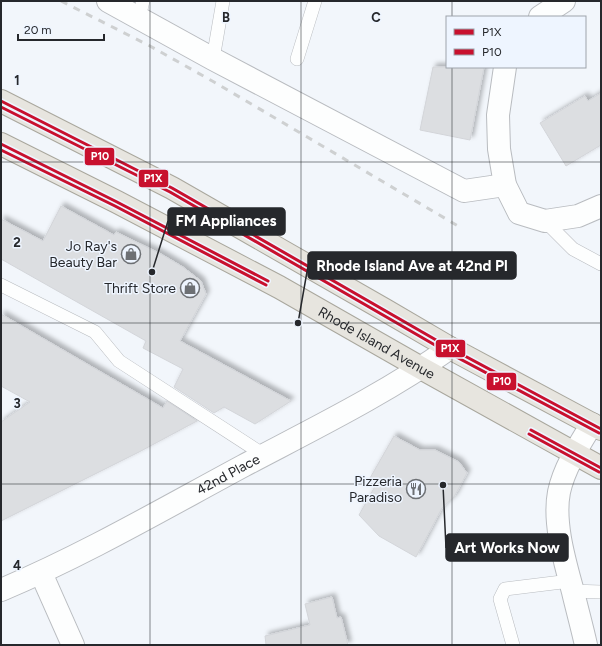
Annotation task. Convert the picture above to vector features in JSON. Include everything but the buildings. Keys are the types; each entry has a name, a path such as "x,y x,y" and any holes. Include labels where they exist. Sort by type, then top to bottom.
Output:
{"main road":[{"path":"1,101 172,188 450,348 596,426"},
{"name":"Rhode Island Avenue","path":"1,144 117,202 279,287 601,468"}],"street":[{"path":"108,1 141,10 213,59 464,191 505,185"},
{"path":"542,16 564,1"},
{"path":"505,68 498,115 499,149 505,185 519,213 546,221 578,216 601,206"},
{"name":"42nd Place","path":"1,590 41,573 140,522 359,404 421,368 450,348"},
{"path":"586,645 562,550 558,516 559,494 574,454 596,426"},
{"path":"41,573 73,645"}],"lane":[{"path":"213,59 223,1"},
{"path":"297,58 315,1"},
{"path":"546,221 573,249 601,264"},
{"path":"1,285 95,332 119,361 264,455"},
{"path":"513,645 500,599 505,589 571,586 601,592"}],"railway":[{"path":"61,1 150,46 214,82 458,226"}],"transit line":[{"name":"P1X","path":"1,101 172,188 450,348 601,429"},
{"name":"P10","path":"1,107 170,192 447,352 599,433"},
{"name":"P1X","path":"1,144 117,202 268,281"},
{"name":"P10","path":"1,150 115,206 266,285"},
{"name":"P1X","path":"531,430 601,468"},
{"name":"P10","path":"529,434 599,472"}],"place":[{"name":"Jo Ray's Beauty Bar","path":"131,254"},
{"name":"FM Appliances","path":"152,272"},
{"name":"Thrift Store","path":"190,288"},
{"name":"Rhode Island Ave at 42nd Pl","path":"298,323"},
{"name":"Art Works Now","path":"443,485"},
{"name":"Pizzeria Paradiso","path":"416,489"}]}
